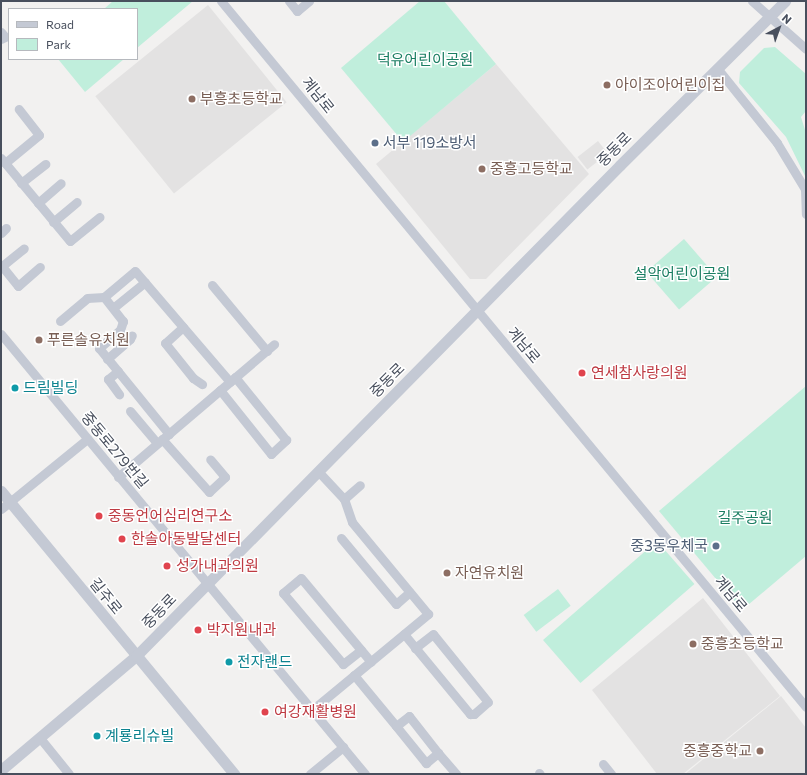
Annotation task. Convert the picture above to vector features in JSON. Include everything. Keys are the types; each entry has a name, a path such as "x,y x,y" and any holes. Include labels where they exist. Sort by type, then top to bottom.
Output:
{"street":[{"name":"계남로","path":"221,1 806,706"},
{"path":"289,1 297,11 309,1"},
{"path":"752,1 806,49"},
{"name":"중동로","path":"1,770 136,656 476,310 785,1"},
{"path":"1,32 4,37 1,40"},
{"path":"717,68 777,143 805,189 806,214"},
{"path":"19,110 39,135 3,161 70,241 100,217"},
{"path":"21,183 45,164"},
{"path":"38,203 61,183"},
{"path":"53,222 77,202"},
{"path":"24,248 1,266 18,286 40,267"},
{"path":"60,321 87,298 104,297 135,271 183,327 286,440 271,454 220,390"},
{"path":"113,308 145,282"},
{"path":"212,285 266,350"},
{"path":"104,297 123,321 120,330 99,348 118,371 163,439 209,492 225,477 210,459"},
{"path":"183,327 165,343 193,378 202,384"},
{"name":"중동로279번길","path":"1,334 365,774"},
{"path":"107,359 130,340 132,335"},
{"path":"118,477 274,344"},
{"path":"118,371 108,379 119,394"},
{"path":"130,411 163,439"},
{"path":"5,505 87,439"},
{"path":"312,710 428,614 352,522 344,499 318,471"},
{"path":"344,499 360,485"},
{"name":"길주로","path":"1,491 5,505 136,656 234,774"},
{"path":"341,538 396,604 410,592"},
{"path":"361,650 342,664 283,593 301,578 361,650 371,662"},
{"path":"404,634 415,648 470,714 474,714 488,702 432,634 415,648"},
{"path":"354,675 426,763 438,753"},
{"path":"396,726 409,716 456,774"},
{"path":"40,738 70,774"},
{"path":"310,774 343,747"},
{"path":"603,764 611,774"}],"shaded area":[{"name":"부흥초등학교","path":"208,5 287,102 174,193 95,96"},
{"name":"중흥고등학교","path":"496,64 589,174 486,279 470,279 376,164"},
{"path":"598,141 608,154 587,170 578,157"},
{"name":"중흥초등학교","path":"703,598 780,696 683,774 657,774 592,690"},
{"name":"중흥중학교","path":"781,696 806,728 806,774 685,774"}],"green space":[{"path":"113,1 193,1 138,47 138,8 105,8"},
{"name":"덕유어린이공원","path":"420,1 444,1 496,64 403,142 341,68"},
{"path":"775,47 806,74 806,111 801,117 806,133 806,178 786,137 739,83 740,72 764,48"},
{"path":"59,60 123,60 85,92"},
{"name":"설악어린이공원","path":"684,239 717,277 679,310 646,272"},
{"name":"길주공원","path":"806,386 806,556 742,610 659,511"},
{"path":"657,541 694,584 580,683 543,640"},
{"path":"558,589 571,606 536,632 524,615"}],"place":[{"name":"아이조아어린이집","path":"607,85"},
{"name":"부흥초등학교","path":"192,99"},
{"name":"서부 119소방서","path":"375,143"},
{"name":"중흥고등학교","path":"482,169"},
{"name":"푸른솔유치원","path":"39,340"},
{"name":"연세참사랑의원","path":"582,373"},
{"name":"드림빌딩","path":"15,388"},
{"name":"중동언어심리연구소","path":"99,516"},
{"name":"한솔아동발달센터","path":"122,539"},
{"name":"중3동우체국","path":"716,546"},
{"name":"성가내과의원","path":"167,566"},
{"name":"자연유치원","path":"447,573"},
{"name":"박지원내과","path":"198,630"},
{"name":"중흥초등학교","path":"693,644"},
{"name":"전자랜드","path":"229,662"},
{"name":"여강재활병원","path":"265,712"},
{"name":"계룡리슈빌","path":"97,736"},
{"name":"중흥중학교","path":"760,751"}]}
